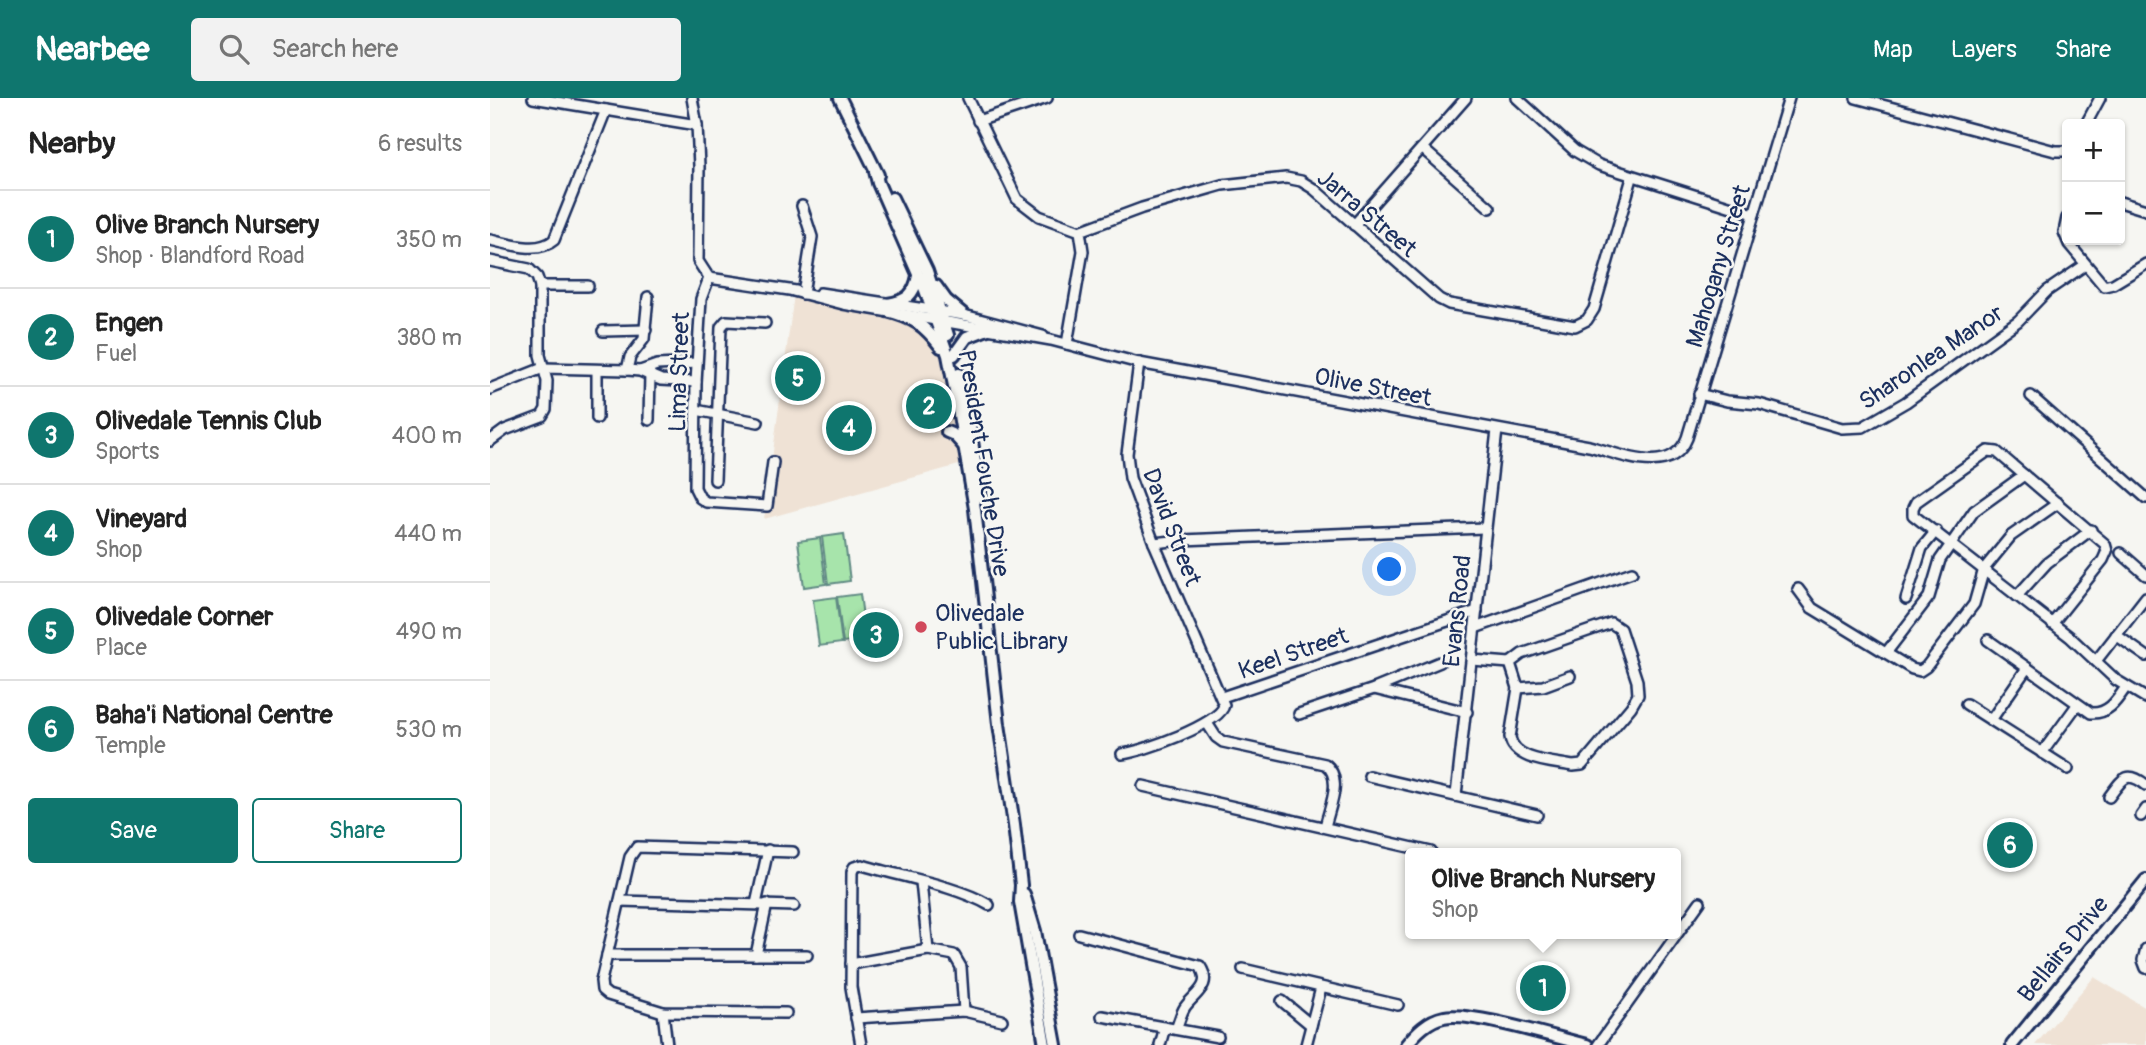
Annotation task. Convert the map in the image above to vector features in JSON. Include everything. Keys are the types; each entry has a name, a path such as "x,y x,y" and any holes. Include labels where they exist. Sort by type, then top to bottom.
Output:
{"street":[{"path":"533,98 697,125"},
{"path":"692,98 697,125 699,166 698,261 709,278"},
{"name":"President Fouche Drive","path":"840,98 923,273 951,355 970,427 1004,723 1002,732"},
{"path":"968,98 1008,183 1022,205 1039,216 1080,232 1083,251 1067,344"},
{"path":"978,121 1047,98"},
{"path":"1354,225 1466,98"},
{"path":"1517,98 1586,159 1632,178 1754,214"},
{"name":"Mahogany Street","path":"1684,445 1789,98"},
{"path":"1856,98 2062,151"},
{"path":"2089,119 2100,98"},
{"path":"490,240 536,247 546,246 554,240 606,110"},
{"path":"1423,149 1490,208"},
{"name":"Jarra Street","path":"1080,232 1142,208 1222,185 1275,178 1294,179 1308,185 1438,299 1449,304 1575,326 1587,320 1594,309 1632,178"},
{"path":"2125,204 2146,210"},
{"path":"799,292 812,237 802,206"},
{"path":"2071,245 2100,284 2108,286 2146,264"},
{"path":"490,261 529,269 537,277 540,286 540,355 547,392 544,414 499,433 490,441"},
{"name":"Sharonlea Manor","path":"1699,394 1727,401 1759,404 1842,428 1863,427 1906,402 2025,314 2047,291 2085,265"},
{"path":"888,307 911,296 923,273 946,300 964,315"},
{"name":"Olive Street","path":"709,278 938,315 1139,363 1656,461 1671,458 1684,445"},
{"name":"Lima Street","path":"709,278 701,299 696,382 695,488 706,502 767,506 773,463"},
{"path":"540,286 588,286"},
{"path":"627,370 630,357 644,339 648,296"},
{"path":"888,307 918,323 951,355 967,337 990,328"},
{"name":"Olive Street","path":"938,315 964,315 1035,333 1051,340"},
{"path":"715,480 720,331 726,321 765,323"},
{"path":"603,331 646,330"},
{"name":"President Fouche Drive","path":"951,355 1021,885 1035,932 1056,1045"},
{"path":"649,420 650,372 657,365 697,363"},
{"name":"David Street","path":"1139,363 1127,466 1134,493 1154,543 1222,697"},
{"path":"490,389 543,368 640,371 650,372 661,380 696,382"},
{"path":"597,370 597,418"},
{"path":"2031,396 2146,498"},
{"path":"696,410 758,422"},
{"name":"Evans Road","path":"1456,795 1497,430"},
{"path":"947,432 954,435 965,447"},
{"path":"2053,624 2103,560 2107,551 2105,544 1997,452 1987,452 1916,502 1913,515 2053,624 2126,687 2146,698"},
{"path":"1886,653 1929,597 1940,560 1974,511 2024,475"},
{"path":"1798,589 1812,608 1916,671 1926,667 1974,604 1984,569 2011,536 2059,503"},
{"path":"1154,543 1484,528"},
{"path":"2017,596 2047,563 2091,530"},
{"path":"1906,599 1922,548 1936,531"},
{"path":"2121,553 2146,575"},
{"path":"1475,628 1632,572"},
{"path":"2096,661 2146,597"},
{"name":"Keel Street","path":"1207,723 1223,710 1222,697 1477,611"},
{"path":"1472,660 1510,663 1522,654 1611,623 1620,629 1638,687 1636,701 1588,759 1577,766 1525,755 1514,749 1511,743 1510,731 1518,688 1510,663"},
{"path":"2116,635 2146,656"},
{"path":"1988,640 2091,713 2098,714 2115,703 2126,687"},
{"path":"1299,714 1374,689 1440,662"},
{"path":"1991,720 2027,668"},
{"path":"1518,688 1543,686 1570,676"},
{"path":"1374,689 1467,712"},
{"path":"1966,704 2068,769"},
{"path":"2042,753 2077,705"},
{"path":"1122,754 1140,752 1207,723 1216,737 1223,742 1325,764 1333,772 1335,783 1325,827"},
{"path":"1369,776 1537,815"},
{"path":"2109,797 2123,779 2129,776 2136,777 2146,785"},
{"path":"1143,786 1414,848"},
{"path":"786,1013 663,1012 604,993 601,981 630,857 637,847 793,852"},
{"path":"756,904 768,850"},
{"path":"861,1045 851,987 854,867 862,865 975,897 989,905"},
{"name":"Bellairs Drive","path":"2012,1045 2146,880"},
{"path":"921,882 928,950"},
{"name":"President Fouche Drive","path":"1021,885 1020,902 1043,1045"},
{"path":"620,901 794,906"},
{"path":"1681,929 1700,902"},
{"path":"756,955 767,904"},
{"path":"1079,934 1200,966 1204,975 1202,989 1186,1005 1176,1029"},
{"path":"1598,1045 1674,939"},
{"path":"2146,949 2143,960 2146,968"},
{"path":"851,964 928,950 946,952 959,960 964,1011"},
{"path":"607,955 807,955"},
{"path":"1242,969 1398,1005"},
{"path":"1306,1045 1321,988"},
{"path":"1282,1001 1311,1026"},
{"path":"856,1018 964,1011 1002,1020"},
{"path":"663,1012 667,1045"},
{"path":"1102,1016 1218,1037"},
{"path":"1405,1045 1424,1026 1446,1016 1479,1019 1587,1045"},
{"path":"1160,1045 1165,1027"}],"shaded area":[{"path":"794,294 938,316 966,463 764,519"},
{"path":"2094,977 2146,1008 2146,1045 2035,1045"}],"green space":[{"path":"844,534 850,581 828,584 822,537"},
{"path":"820,538 826,584 804,587 798,541"},
{"path":"860,594 866,640 843,643 837,597"},
{"path":"836,597 842,643 819,646 813,600"}],"place":[{"name":"Olivedale Corner","path":"798,378"},
{"name":"Engen","path":"929,406"},
{"name":"Vineyard","path":"849,428"},
{"name":"Olivedale Public Library","path":"921,627"},
{"name":"Olivedale Tennis Club","path":"876,635"},
{"name":"Baha'i National Centre","path":"2010,845"},
{"name":"Olive Branch Nursery","path":"1543,988"}]}
